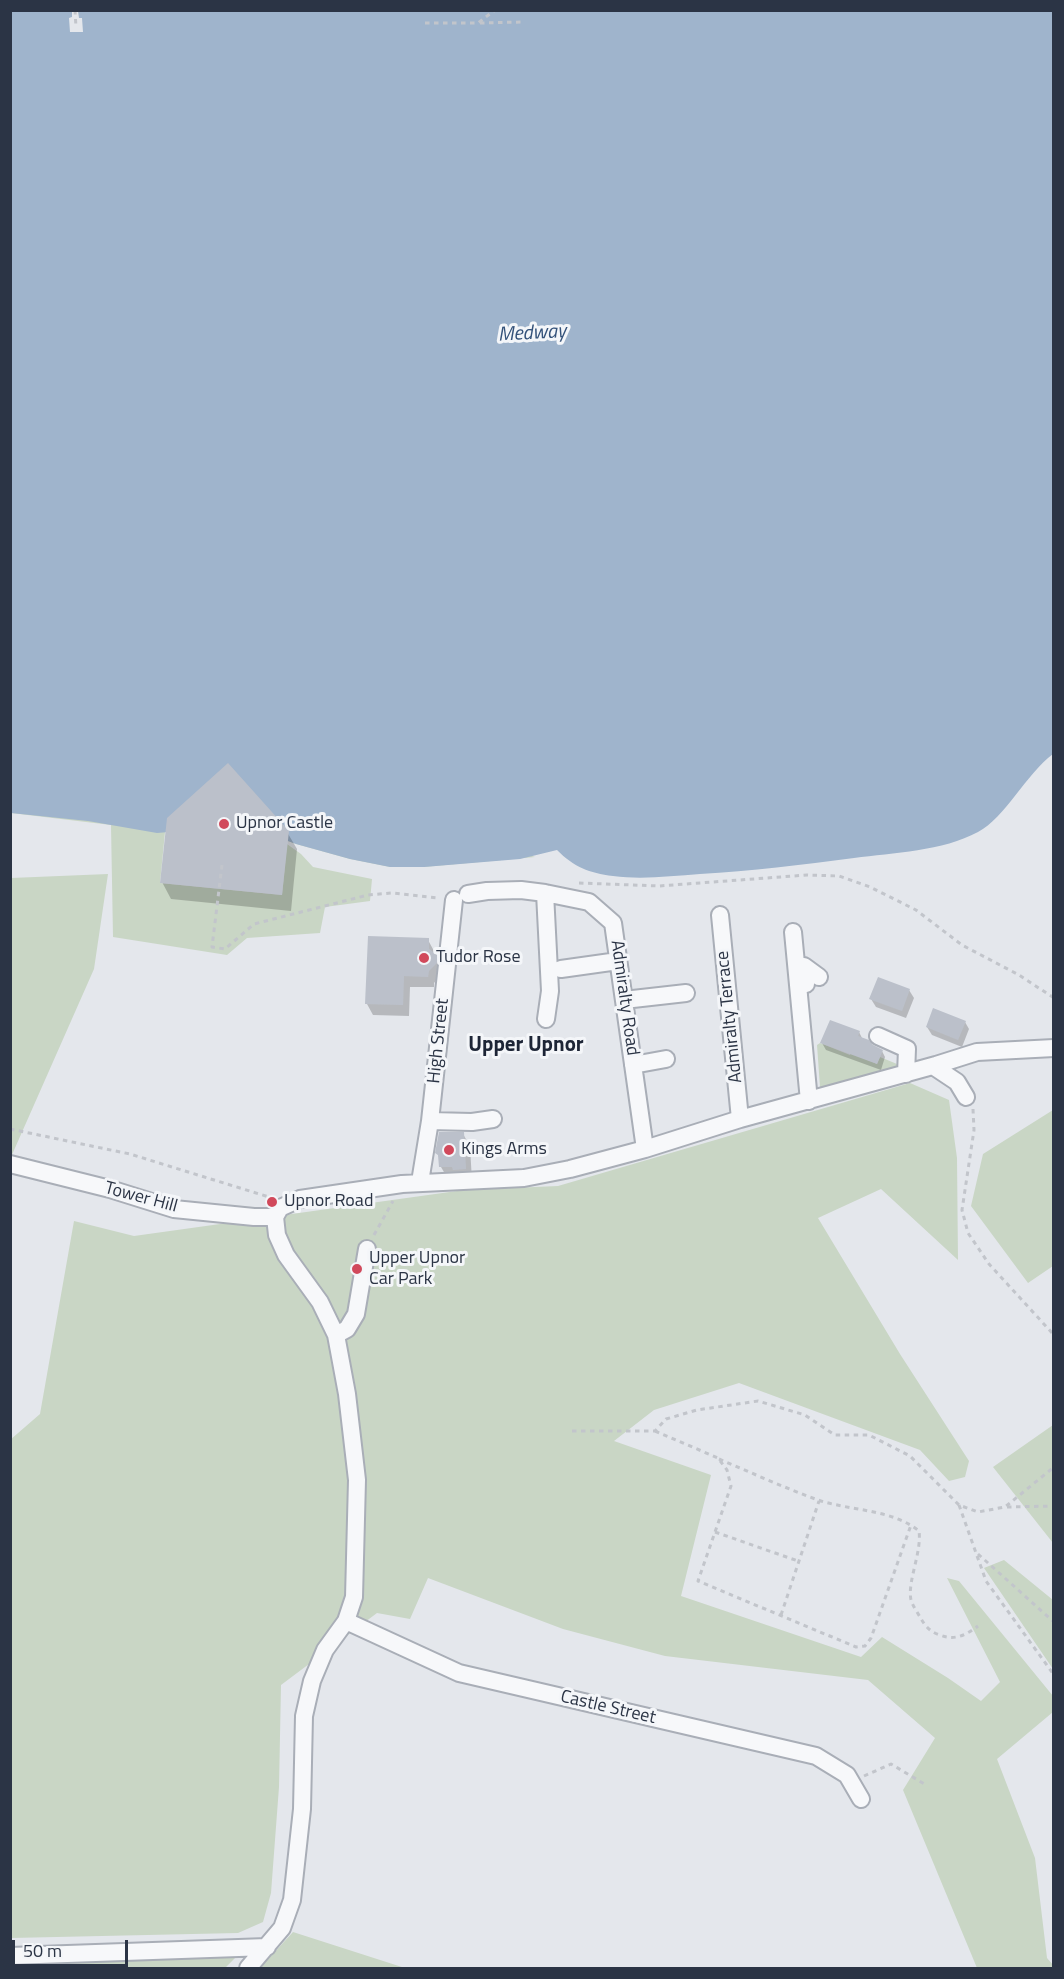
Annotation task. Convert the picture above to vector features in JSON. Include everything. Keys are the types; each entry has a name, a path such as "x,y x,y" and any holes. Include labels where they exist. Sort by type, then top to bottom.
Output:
{"street":[{"name":"Admiralty Road","path":"461,897 487,891 521,890 545,893 589,902 613,923 645,1149"},
{"path":"545,893 550,991 546,1019"},
{"name":"High Street","path":"420,1182 461,897"},
{"name":"Admiralty Terrace","path":"720,915 740,1119"},
{"path":"793,932 814,1099"},
{"path":"561,969 618,962"},
{"path":"814,1099 804,966 819,977"},
{"path":"624,1000 686,993"},
{"path":"878,1036 907,1049 906,1074"},
{"path":"248,1968 282,1928 292,1900 302,1809 304,1716 312,1681 325,1650 346,1621 354,1597 357,1479 347,1394 336,1335 320,1302 286,1255 277,1235 275,1217 280,1208 300,1199 402,1184 524,1178 570,1169 977,1052 1053,1048"},
{"path":"633,1065 666,1059"},
{"path":"933,1066 957,1082 966,1097"},
{"path":"430,1121 472,1122 493,1119"},
{"name":"Tower Hill","path":"10,1164 110,1189 174,1209 275,1217"},
{"path":"336,1335 347,1329 356,1314 367,1249"},
{"name":"Castle Street","path":"346,1621 459,1673 816,1756 847,1775 861,1799"},
{"path":"10,1956 267,1947"}],"path":[{"path":"75,10 76,28"},
{"path":"478,23 495,10"},
{"path":"425,23 523,22"},
{"path":"222,865 212,947 225,949 254,924 368,895 392,893 461,897"},
{"path":"576,883 659,886 807,875 839,876 870,887 916,910 962,945 1018,975 1053,998"},
{"path":"966,1097 972,1107 974,1130 962,1210 968,1233 989,1264 1053,1335"},
{"path":"10,1129 130,1154 289,1203"},
{"path":"367,1249 402,1184"},
{"path":"655,1431 666,1419 687,1413 759,1401 805,1415 835,1435 869,1435 910,1456 959,1505 978,1512 1005,1507 1053,1506"},
{"path":"572,1431 655,1431 820,1500 895,1518 911,1525 919,1531 920,1542 911,1599 923,1623 932,1632 949,1639 966,1635 978,1626"},
{"path":"718,1458 728,1470 731,1486 698,1581 856,1647 865,1646 871,1638 911,1525"},
{"path":"1005,1507 1053,1467"},
{"path":"781,1616 820,1500"},
{"path":"959,1505 986,1581 1053,1675"},
{"path":"715,1532 799,1562"},
{"path":"976,1553 1053,1622"},
{"path":"851,1781 891,1764 926,1785"}],"green space":[{"path":"10,685 535,857 424,867 390,867 350,859 272,835 165,832 160,883 282,895 287,844 313,867 372,879 370,901 325,907 320,933 247,938 227,955 113,937 111,825 11,813"},
{"path":"108,874 94,969 11,1157 11,878"},
{"path":"820,1043 850,1055 851,1052 877,1064 880,1057 897,1064 896,1076 829,1092 820,1087 817,1045"},
{"path":"910,1083 949,1100 957,1158 958,1260 881,1189 818,1218 900,1354 969,1461 965,1477 949,1481 920,1450 739,1383 654,1410 614,1441 711,1475 681,1596 861,1657 882,1637 981,1701 1000,1682 947,1578 959,1581 1053,1696 1053,1712 997,1759 1035,1858 1047,1958 1053,1968 977,1968 903,1790 935,1738 868,1680 665,1656 563,1629 428,1578 410,1619 377,1613 281,1685 279,1787 271,1893 263,1922 238,1933 11,1938 10,1440 40,1414 74,1221 134,1236 464,1190 558,1186"},
{"path":"1053,1110 1053,1266 1028,1283 971,1206 983,1154"},
{"path":"1053,1425 1053,1543 993,1467"},
{"path":"1004,1560 1053,1600 1053,1669 984,1568"},
{"path":"293,1932 405,1968 260,1968"},
{"path":"239,1954 225,1968 11,1968 10,1964"}],"water":[{"name":"Medway","path":"11,11 1053,11 1053,754 988,825 978,832 949,843 918,850 796,865 656,877 635,878 604,875 576,865 557,850 520,859 424,867 390,867 350,859 272,835 180,831 157,833 88,821 11,813"}],"pier":[{"path":"72,11 78,11 79,18 82,18 83,32 70,32 69,18 72,17"}],"building":[{"name":"Upnor Castle","path":"228,763 289,831 282,895 160,883 167,818"},
{"path":"368,936 429,938 429,949 437,955 437,963 429,971 428,977 404,976 403,1005 365,1004"},
{"path":"878,977 910,989 902,1011 869,999"},
{"path":"933,1008 966,1021 958,1040 926,1027"},
{"path":"830,1020 860,1031 858,1036 869,1040 883,1050 877,1064 820,1043"},
{"name":"Kings Arms","path":"439,1132 464,1132 466,1169 453,1170 452,1167 439,1167 438,1155 435,1153"}],"place":[{"name":"Upnor Castle","path":"224,824"},
{"name":"Tudor Rose","path":"424,958"},
{"name":"Kings Arms","path":"449,1150"},
{"name":"Upnor Road","path":"272,1202"},
{"name":"Upper Upnor Car Park","path":"357,1269"}],"district":[{"name":"Upper Upnor","path":"526,1046"}]}
